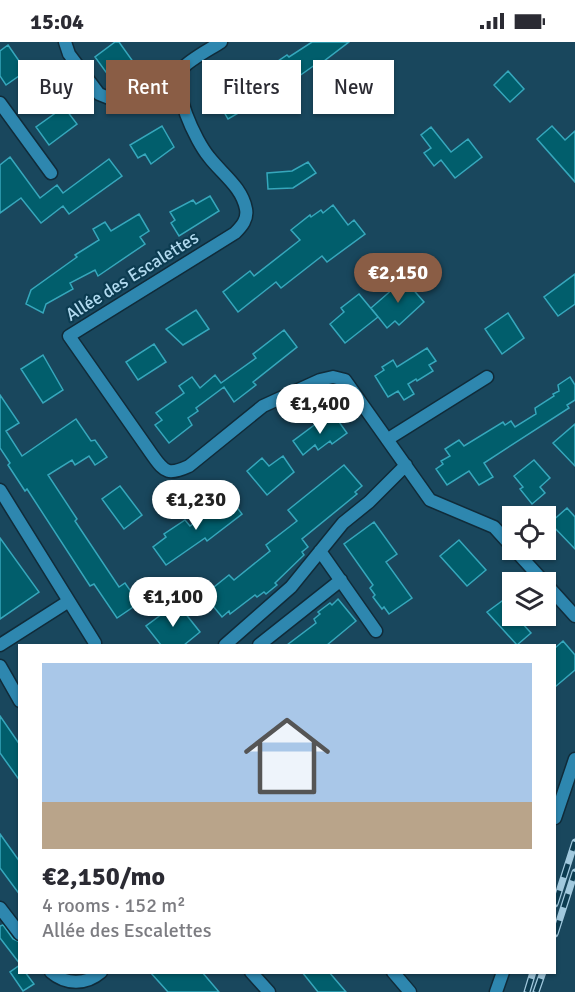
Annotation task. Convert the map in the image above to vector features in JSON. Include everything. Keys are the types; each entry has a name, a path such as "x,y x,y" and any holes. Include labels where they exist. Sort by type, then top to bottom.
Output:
{"street":[{"path":"65,42 69,54 99,94 106,97"},
{"path":"190,64 221,42"},
{"path":"0,103 51,173"},
{"name":"Allée des Escalettes","path":"187,114 194,133 209,158 230,178 242,198 247,211 245,222 235,233 69,336 162,469 169,472 189,466 263,406 320,380 333,377 345,380 430,500 494,527 502,535"},
{"path":"388,439 487,377"},
{"path":"226,644 291,586 343,523 369,502 406,465"},
{"path":"0,490 95,643"},
{"path":"320,551 376,631"},
{"name":"Allée des Escalettes","path":"525,560 535,572"},
{"path":"260,644 341,580"},
{"name":"Allée des Escalettes","path":"556,595 575,616"},
{"path":"0,645 69,601"},
{"path":"238,634 245,644"},
{"path":"0,666 18,698"},
{"path":"556,815 575,759"},
{"path":"0,908 18,931"},
{"path":"54,974 69,982 82,981 97,974"},
{"path":"253,974 269,992"},
{"path":"395,974 410,992"},
{"path":"496,992 502,974"}],"building":[{"path":"115,42 119,42 132,60 106,60 106,72 95,57"},
{"path":"312,42 349,42 325,60 313,60 313,66 301,75 301,60 280,60 287,55 289,57"},
{"path":"8,45 18,60 18,77 6,85 0,76 0,51"},
{"path":"508,71 524,89 510,102 494,85"},
{"path":"54,114 69,114 77,124 49,145 36,127"},
{"path":"225,114 237,114 228,119"},
{"path":"162,126 174,147 151,164 145,154 138,158 130,145"},
{"path":"552,126 565,140 575,131 575,182 537,139"},
{"path":"431,127 451,152 468,139 482,157 455,178 441,160 434,166 424,153 431,148 421,135"},
{"path":"10,157 40,198 57,185 63,193 109,159 122,176 69,214 63,206 41,223 21,198 0,213 0,165"},
{"path":"308,162 316,173 293,188 268,189 267,173 292,171"},
{"path":"210,196 219,211 179,236 171,223 175,220 170,212 193,200 196,204"},
{"path":"333,205 348,225 354,220 365,234 327,262 322,256 281,288 276,282 238,312 223,292 250,271 254,276 300,240 291,230 310,215 311,217 321,210 323,213"},
{"path":"139,214 149,231 140,237 145,244 98,276 95,270 70,283 73,289 46,304 43,313 26,304 31,290 77,257 75,255 99,240 93,229 105,222 111,231"},
{"path":"575,274 575,304 558,316 544,297"},
{"path":"403,278 424,302 399,325 395,321 387,328 371,308"},
{"path":"359,294 378,317 345,343 330,324 344,312 341,308"},
{"path":"196,310 209,329 183,345 166,329"},
{"path":"508,313 524,338 502,354 485,329"},
{"path":"284,330 297,347 253,382 256,385 234,402 224,387 196,408 198,411 188,418 192,425 169,443 155,425 162,420 156,413 184,393 179,386 192,377 200,388 215,375 221,383 256,358 253,354"},
{"path":"154,344 166,362 138,380 126,362"},
{"path":"427,348 436,361 429,365 433,371 408,384 414,394 404,400 398,391 388,397 375,376 384,370 382,367 393,360 397,367"},
{"path":"43,355 63,390 43,403 21,369"},
{"path":"570,377 575,385 575,400 567,405 569,408 484,463 493,477 479,485 469,471 447,485 436,469 443,464 441,461 450,456 445,449 459,440 464,446 503,422 505,425 511,421 515,427 536,414 535,408 554,396 553,394 559,391 558,385"},
{"path":"0,395 19,423 6,431 22,456 76,419 91,441 95,440 107,457 95,465 89,456 75,465 72,460 48,475 77,519 75,521 119,587 125,583 139,603 117,618 94,584 90,586 27,489 25,491 8,465 10,463 0,448"},
{"path":"334,415 347,433 332,444 330,441 318,450 315,445 303,455 293,441 317,423 319,426"},
{"path":"575,424 575,466 553,443"},
{"path":"283,456 294,472 267,495 247,471 262,458 269,466"},
{"path":"534,460 550,478 540,487 545,493 532,504 520,489 523,487 514,476"},
{"path":"344,465 362,486 355,492 357,494 302,539 308,547 302,552 304,555 275,583 277,585 266,594 264,592 257,597 255,595 230,614 229,611 222,617 204,595 229,575 234,580 270,551 266,545 297,521 288,510"},
{"path":"120,486 142,515 124,529 102,499"},
{"path":"229,497 242,514 207,541 205,538 166,565 153,547 166,537 164,534 185,520 190,526"},
{"path":"567,508 575,517 575,549 556,529 556,518"},
{"path":"374,522 397,554 386,562 412,598 389,614 373,597 375,595 370,588 373,585 344,544"},
{"path":"0,538 39,592 0,619"},
{"path":"459,540 486,570 467,586 440,556"},
{"path":"338,599 356,621 328,644 288,644 316,623 314,619 320,614 318,612 330,603 332,605"},
{"path":"502,601 502,626 525,626 531,633 516,644 487,612"},
{"path":"177,603 200,632 185,644 160,644 146,626"},
{"path":"563,641 575,655 575,670 556,686 556,647"},
{"path":"0,716 18,742 18,778 0,753"},
{"path":"0,834 18,859 18,892 0,868"},
{"path":"3,925 13,939 18,941 18,961 0,938 0,926"},
{"path":"18,966 18,974 26,974 34,984 23,991 10,972"},
{"path":"152,974 204,974 219,992 168,992"},
{"path":"304,974 331,974 346,992 318,992"}],"railway":[{"path":"556,901 575,842"},
{"path":"556,931 575,872"},
{"path":"527,992 532,974"},
{"path":"536,992 542,974"}]}
